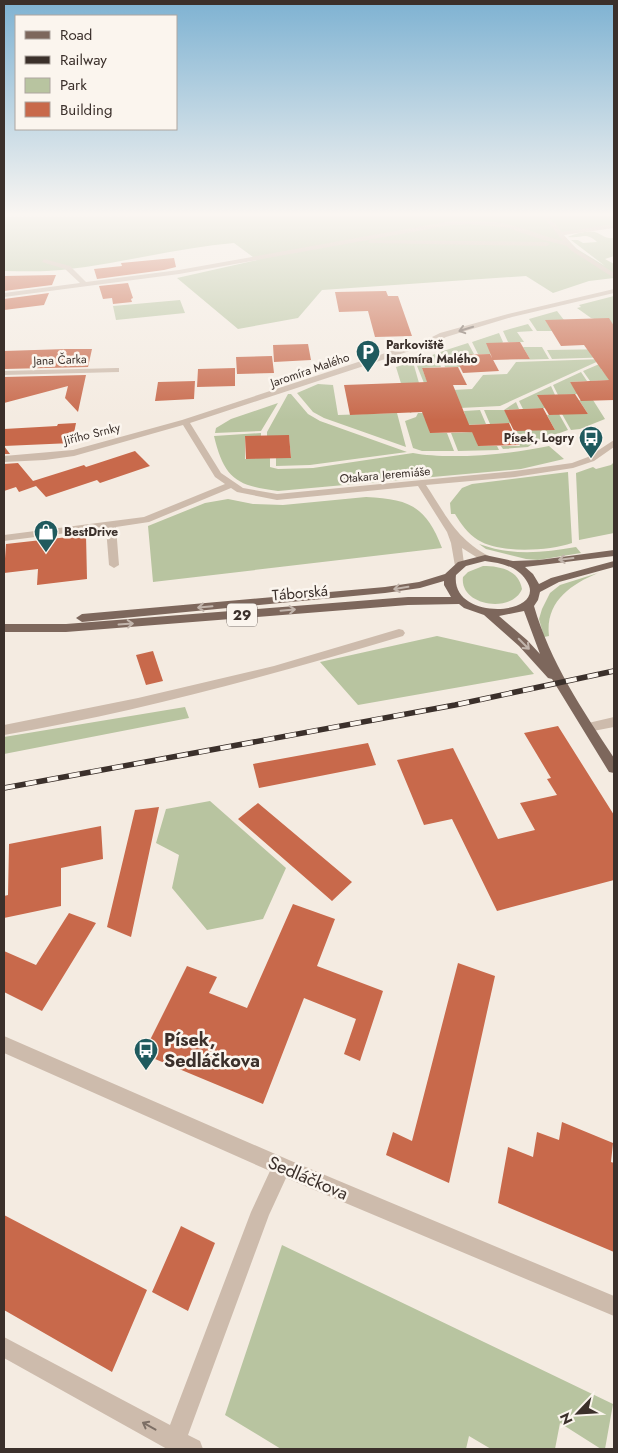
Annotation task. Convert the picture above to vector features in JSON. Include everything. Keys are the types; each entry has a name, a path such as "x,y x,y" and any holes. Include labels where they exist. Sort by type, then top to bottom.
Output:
{"main road":[{"path":"459,600 451,590 449,576 459,564 470,560 485,558 512,564 539,563 614,553"},
{"path":"512,564 532,580 535,590 534,598 528,606 532,626 566,692 614,768"},
{"path":"535,590 555,580 614,564"},
{"name":"Táborská","path":"25,627 61,620 385,590 420,585 449,576"},
{"name":"Táborská","path":"4,628 74,627 399,601 459,600"},
{"name":"29","path":"459,600 472,608 487,612 507,613 528,606"},
{"path":"487,612 524,643 566,692"}],"street":[{"path":"4,295 94,284"},
{"name":"Jaromíra Malého","path":"186,422 495,319 614,291"},
{"name":"Jana Čarka","path":"4,373 116,370"},
{"name":"Jiřího Srnky","path":"4,459 74,453 186,422"},
{"name":"Otakara Jeremiáše","path":"186,422 218,475 230,485 240,490 277,497 515,474 573,465 591,459 612,447"},
{"path":"421,484 454,536 460,551 459,564"},
{"path":"4,538 146,520 230,485"},
{"path":"111,524 114,565"},
{"path":"454,536 470,550 485,558"},
{"path":"4,730 129,705 274,670 399,632"},
{"path":"588,727 614,722"},
{"name":"Sedláčkova","path":"4,1044 282,1167 614,1306"},
{"path":"4,1347 184,1445 261,1212 282,1167"}],"green space":[{"path":"184,284 412,284 322,290 298,318 238,329"},
{"path":"538,284 581,284 553,293"},
{"path":"614,296 614,325 607,325 604,322 591,318 577,308 581,307 579,305"},
{"path":"180,300 185,313 116,320 113,306"},
{"path":"557,311 564,320 546,321 553,331 537,331 529,319"},
{"path":"528,324 533,331 517,332 524,342 508,342 503,331"},
{"path":"499,333 503,342 493,354 478,354 472,342"},
{"path":"468,343 474,354 461,367 445,367 440,352"},
{"path":"523,347 542,347 549,359 514,360 530,359"},
{"path":"614,349 614,357 552,359 547,350"},
{"path":"435,354 441,367 422,368 429,386 426,388 415,361"},
{"path":"603,359 500,406 460,408 452,390 472,389 483,375 507,374 516,362"},
{"path":"611,359 614,368 601,369 610,380 590,381 583,371"},
{"path":"413,362 421,390 410,413 396,367"},
{"path":"581,372 587,381 570,382 579,394 558,395 553,385"},
{"path":"318,384 333,385 338,415 397,413 406,447 324,418 313,412 297,393"},
{"path":"551,386 555,395 547,408 523,409 519,401"},
{"path":"288,394 291,394 308,414 320,421 407,452 310,465 276,466 276,457 291,457 289,436 267,437 267,432"},
{"path":"579,400 593,400 605,419 580,429 571,430 562,414 588,414"},
{"path":"516,402 519,409 504,410"},
{"path":"278,403 261,431 215,433 216,428 231,419"},
{"path":"480,410 486,424 467,425 464,411"},
{"path":"484,410 504,410 513,423 490,424"},
{"path":"418,413 423,413 425,419 427,419 430,433 447,433 454,451 422,451 413,448 405,421 416,417"},
{"path":"559,414 568,430 535,442 528,430 555,430 547,415"},
{"path":"512,430 525,430 532,444 528,447 503,449 501,446 520,446"},
{"path":"474,432 478,446 497,446 499,450 458,451 451,433"},
{"path":"261,433 261,437 245,437 245,459 270,457 270,467 278,469 313,468 413,453 463,456 549,446 564,459 521,469 278,491 251,486 234,477 222,461 214,436"},
{"path":"614,462 614,533 579,540 576,473 593,467 596,469 611,465"},
{"path":"568,472 572,543 550,548 525,550 499,548 474,538 455,514 451,514 450,503 462,488 472,484"},
{"path":"366,497 394,500 414,508 429,523 442,548 153,582 148,526 205,503 228,499 253,504 283,505"},
{"path":"479,544 515,552 551,551 576,547 581,553 538,560 526,559 486,549"},
{"path":"483,566 502,568 513,573 517,577 522,589 516,597 508,602 498,604 477,600 469,595 464,587 463,577 468,572"},
{"path":"598,573 578,583 561,597 551,614 549,636 544,637 539,619 550,593 560,585"},
{"path":"437,636 517,654 534,674 358,705 320,662"},
{"path":"185,707 189,718 4,754 4,737"},
{"path":"210,801 286,868 263,919 207,930 172,888 179,855 156,843 166,809"},
{"path":"282,1245 613,1404 605,1449 601,1449 560,1423 555,1449 491,1449 469,1436 466,1449 281,1449 225,1415"}],"building":[{"path":"4,284 52,284 52,285 4,291"},
{"path":"128,284 133,298 131,299 132,302 113,304 112,298 103,299 99,286"},
{"path":"386,291 388,296 398,296 412,336 375,337 368,311 339,312 335,292"},
{"path":"49,293 44,305 4,310 4,299"},
{"path":"609,318 614,326 614,400 581,401 570,382 609,380 584,345 561,346 545,320"},
{"path":"520,342 530,359 493,360 486,343"},
{"path":"308,344 311,360 274,362 273,345"},
{"path":"92,349 88,367 4,369 4,351"},
{"path":"490,354 499,371 463,373 454,355"},
{"path":"272,356 274,373 237,374 236,357"},
{"path":"458,367 467,385 453,385 472,432 430,433 422,412 350,415 344,385 427,382 422,368"},
{"path":"235,368 235,386 197,387 198,369"},
{"path":"86,375 78,412 65,398 68,386 4,403 4,377"},
{"path":"195,381 194,399 155,401 158,382"},
{"path":"575,394 588,414 549,415 537,395"},
{"path":"543,408 555,430 514,431 504,410"},
{"path":"76,423 72,443 4,446 4,429"},
{"path":"509,423 519,445 478,446 469,425"},
{"path":"289,435 291,458 246,459 245,436"},
{"path":"4,446 10,454 4,454"},
{"path":"135,451 150,466 100,483 97,480 46,497 36,486 19,492 16,487 4,491 4,464 18,463 33,481 84,465 86,467"},
{"name":"BestDrive","path":"86,535 87,579 37,585 38,569 4,573 6,544"},
{"path":"153,651 163,681 146,685 136,655"},
{"path":"558,726 614,815 614,880 497,911 452,819 424,825 397,760 453,748 498,839 535,830 520,803 557,795 547,779 551,778 524,733"},
{"path":"368,743 376,765 259,788 253,764"},
{"path":"258,803 352,882 332,901 238,819"},
{"path":"159,807 131,937 107,927 135,810"},
{"path":"101,826 103,859 61,868 61,906 4,918 4,896 8,895 9,844"},
{"path":"293,904 335,919 317,966 383,991 360,1061 344,1054 356,1019 304,998 263,1104 143,1054 187,966 217,977 209,993 247,1008"},
{"path":"69,913 96,923 42,1011 4,992 4,951 36,965"},
{"path":"458,963 495,976 449,1183 386,1155 393,1132 412,1141"},
{"path":"562,1122 613,1143 611,1162 614,1163 614,1252 498,1203 508,1147 533,1157 537,1132 559,1140"},
{"path":"4,1215 147,1290 112,1372 4,1310"},
{"path":"181,1226 215,1243 188,1311 152,1292"}],"railway":[{"path":"4,788 455,705 614,671"}],"place":[{"name":"Parkoviště Jaromíra Malého","path":"368,373"},
{"name":"Písek, Logry","path":"591,459"},
{"name":"BestDrive","path":"46,553"},
{"name":"Písek, Sedláčkova","path":"146,1071"}]}
